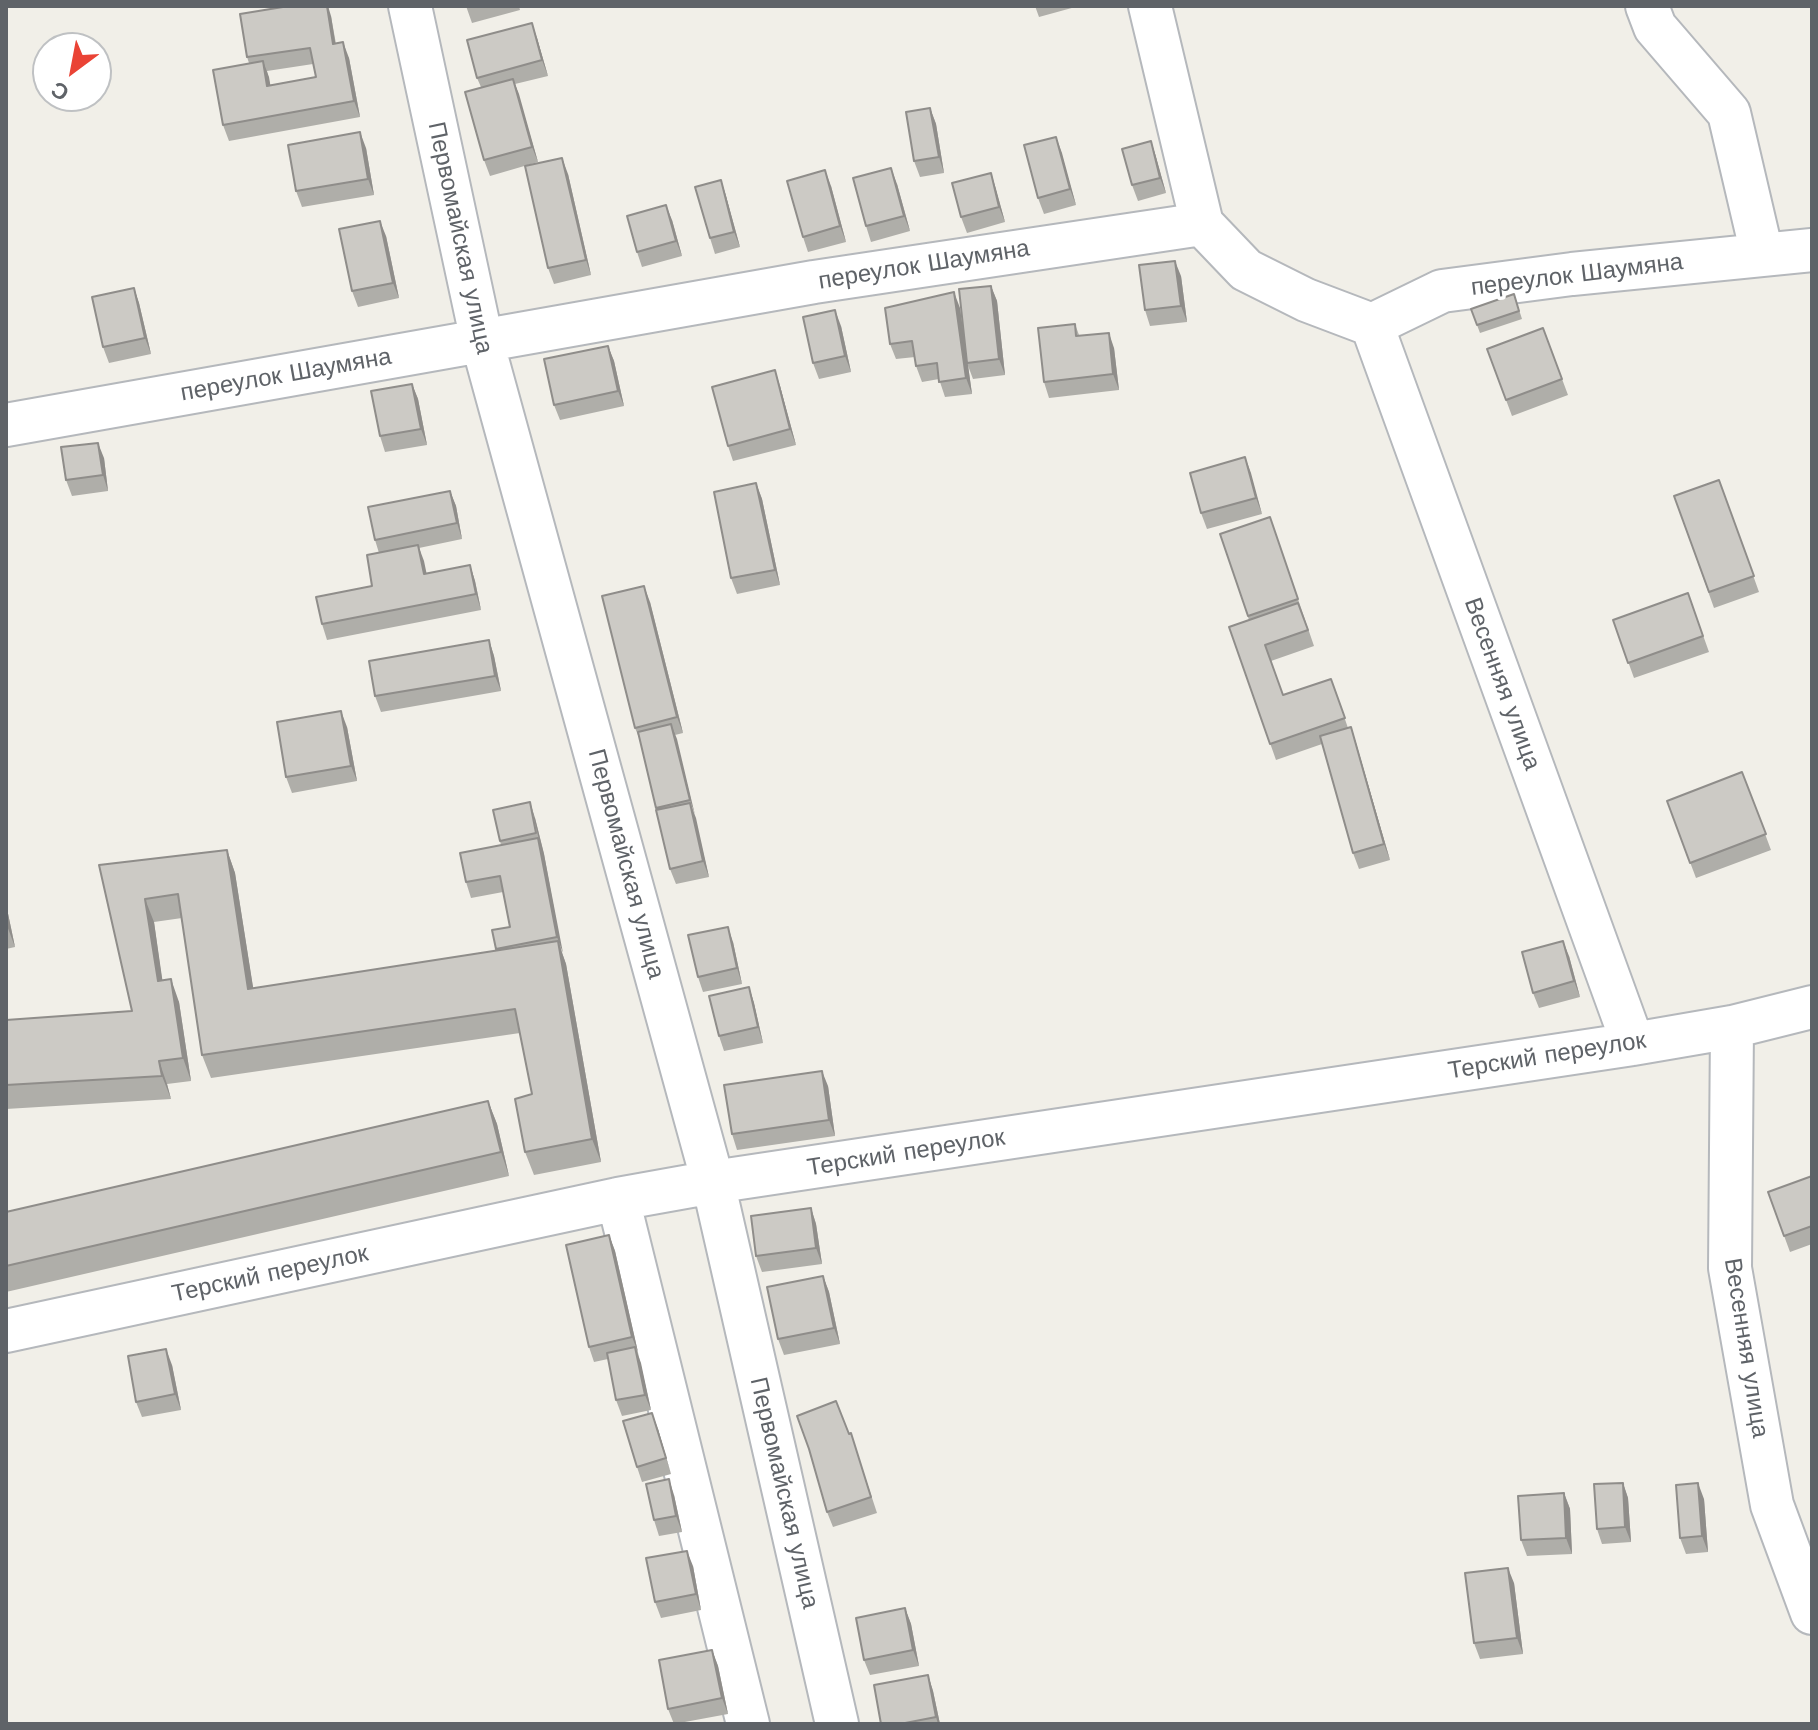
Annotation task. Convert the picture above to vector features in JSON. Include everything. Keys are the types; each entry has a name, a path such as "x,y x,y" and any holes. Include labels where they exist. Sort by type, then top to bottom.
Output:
{"street":[{"name":"Первомайская улица","path":"410,6 482,341 713,1182 837,1724"},
{"path":"1150,6 1202,224 1246,270 1306,300 1372,325"},
{"path":"1647,6 1655,27 1729,113 1762,254"},
{"name":"переулок Шаумяна","path":"6,425 814,282 1202,224"},
{"name":"переулок Шаумяна","path":"1372,325 1442,291 1572,274 1812,250"},
{"name":"Весенняя улица","path":"1372,325 1633,1044"},
{"name":"Терский переулок","path":"6,1331 618,1199 713,1182 1633,1044 1732,1027 1812,1007"},
{"name":"Весенняя улица","path":"1732,1027 1730,1268 1772,1505 1812,1613"},
{"path":"618,1199 748,1724"}],"building":[{"path":"289,6 327,6 333,44 343,42 354,101 223,125 213,70 263,61 267,86 316,77 310,48 247,57 240,14"},
{"path":"532,23 542,60 477,78 467,40"},
{"path":"513,79 532,147 484,160 465,92"},
{"path":"930,108 939,157 914,161 906,112"},
{"path":"360,132 368,179 296,191 288,145"},
{"path":"1056,137 1070,189 1038,198 1024,145"},
{"path":"1151,141 1160,178 1132,185 1122,149"},
{"path":"562,158 586,260 548,268 525,166"},
{"path":"891,168 904,216 866,226 853,178"},
{"path":"825,170 840,226 803,237 787,181"},
{"path":"991,173 999,207 961,217 952,183"},
{"path":"721,180 734,232 710,238 695,187"},
{"path":"666,205 676,241 637,252 627,216"},
{"path":"380,221 393,283 352,291 339,229"},
{"path":"1175,261 1181,306 1145,310 1139,265"},
{"path":"991,286 999,359 967,363 959,289"},
{"path":"134,288 145,338 103,347 92,297"},
{"path":"954,292 966,378 939,382 937,363 916,366 912,341 890,344 885,308"},
{"path":"1514,294 1519,311 1477,325 1471,309"},
{"path":"835,310 845,356 813,363 803,317"},
{"path":"1075,324 1076,336 1109,333 1113,374 1044,382 1038,328"},
{"path":"1543,328 1562,379 1506,400 1487,349"},
{"path":"608,346 618,391 554,405 544,359"},
{"path":"775,370 790,429 728,446 712,387"},
{"path":"412,384 421,429 380,436 371,391"},
{"path":"98,443 103,475 66,480 61,447"},
{"path":"1245,457 1256,498 1201,513 1190,473"},
{"path":"1719,480 1754,576 1709,592 1674,496"},
{"path":"756,483 775,570 731,578 714,492"},
{"path":"450,491 457,523 375,540 368,507"},
{"path":"1270,517 1298,599 1248,616 1220,534"},
{"path":"418,545 424,574 470,565 476,594 322,624 316,597 372,586 367,555"},
{"path":"644,586 677,717 635,728 602,596"},
{"path":"1688,593 1703,636 1628,663 1613,620"},
{"path":"1298,603 1308,630 1265,645 1283,695 1331,679 1345,718 1270,744 1229,627"},
{"path":"489,640 495,676 375,696 369,661"},
{"path":"341,711 351,766 286,777 277,722"},
{"path":"671,724 690,800 656,808 638,732"},
{"path":"1351,727 1384,844 1353,853 1320,736"},
{"path":"1742,772 1766,834 1690,863 1667,801"},
{"path":"530,802 536,833 500,841 493,810"},
{"path":"690,803 703,861 670,869 656,810"},
{"path":"538,838 557,937 496,949 492,930 510,927 500,876 466,882 460,853"},
{"path":"227,850 248,989 558,941 592,1139 525,1152 515,1099 532,1094 515,1009 202,1055 178,894 145,899 158,981 171,979 183,1058 159,1061 162,1076 6,1085 6,1020 132,1011 99,865"},
{"path":"728,927 737,968 698,977 688,935"},
{"path":"1563,941 1574,981 1533,993 1522,952"},
{"path":"749,987 758,1027 719,1036 709,996"},
{"path":"822,1071 829,1120 732,1134 724,1085"},
{"path":"488,1101 501,1152 6,1266 6,1212"},
{"path":"1812,1176 1812,1226 1784,1236 1768,1192"},
{"path":"811,1208 816,1248 756,1256 751,1216"},
{"path":"609,1235 632,1337 589,1347 566,1245"},
{"path":"823,1276 834,1328 778,1339 767,1287"},
{"path":"635,1347 645,1395 616,1400 607,1353"},
{"path":"166,1349 175,1394 136,1402 128,1356"},
{"path":"836,1401 851,1433 871,1497 827,1512 797,1416"},
{"path":"652,1413 666,1458 637,1467 623,1421"},
{"path":"669,1479 676,1516 654,1520 646,1484"},
{"path":"1623,1483 1625,1527 1597,1529 1594,1484"},
{"path":"1698,1483 1702,1536 1680,1538 1676,1485"},
{"path":"1564,1493 1566,1538 1521,1540 1518,1496"},
{"path":"687,1551 696,1594 655,1602 646,1558"},
{"path":"1508,1568 1517,1638 1474,1643 1465,1573"},
{"path":"905,1608 913,1650 864,1660 856,1618"},
{"path":"712,1650 722,1698 668,1709 659,1660"},
{"path":"928,1675 936,1717 881,1724 874,1685"}]}
